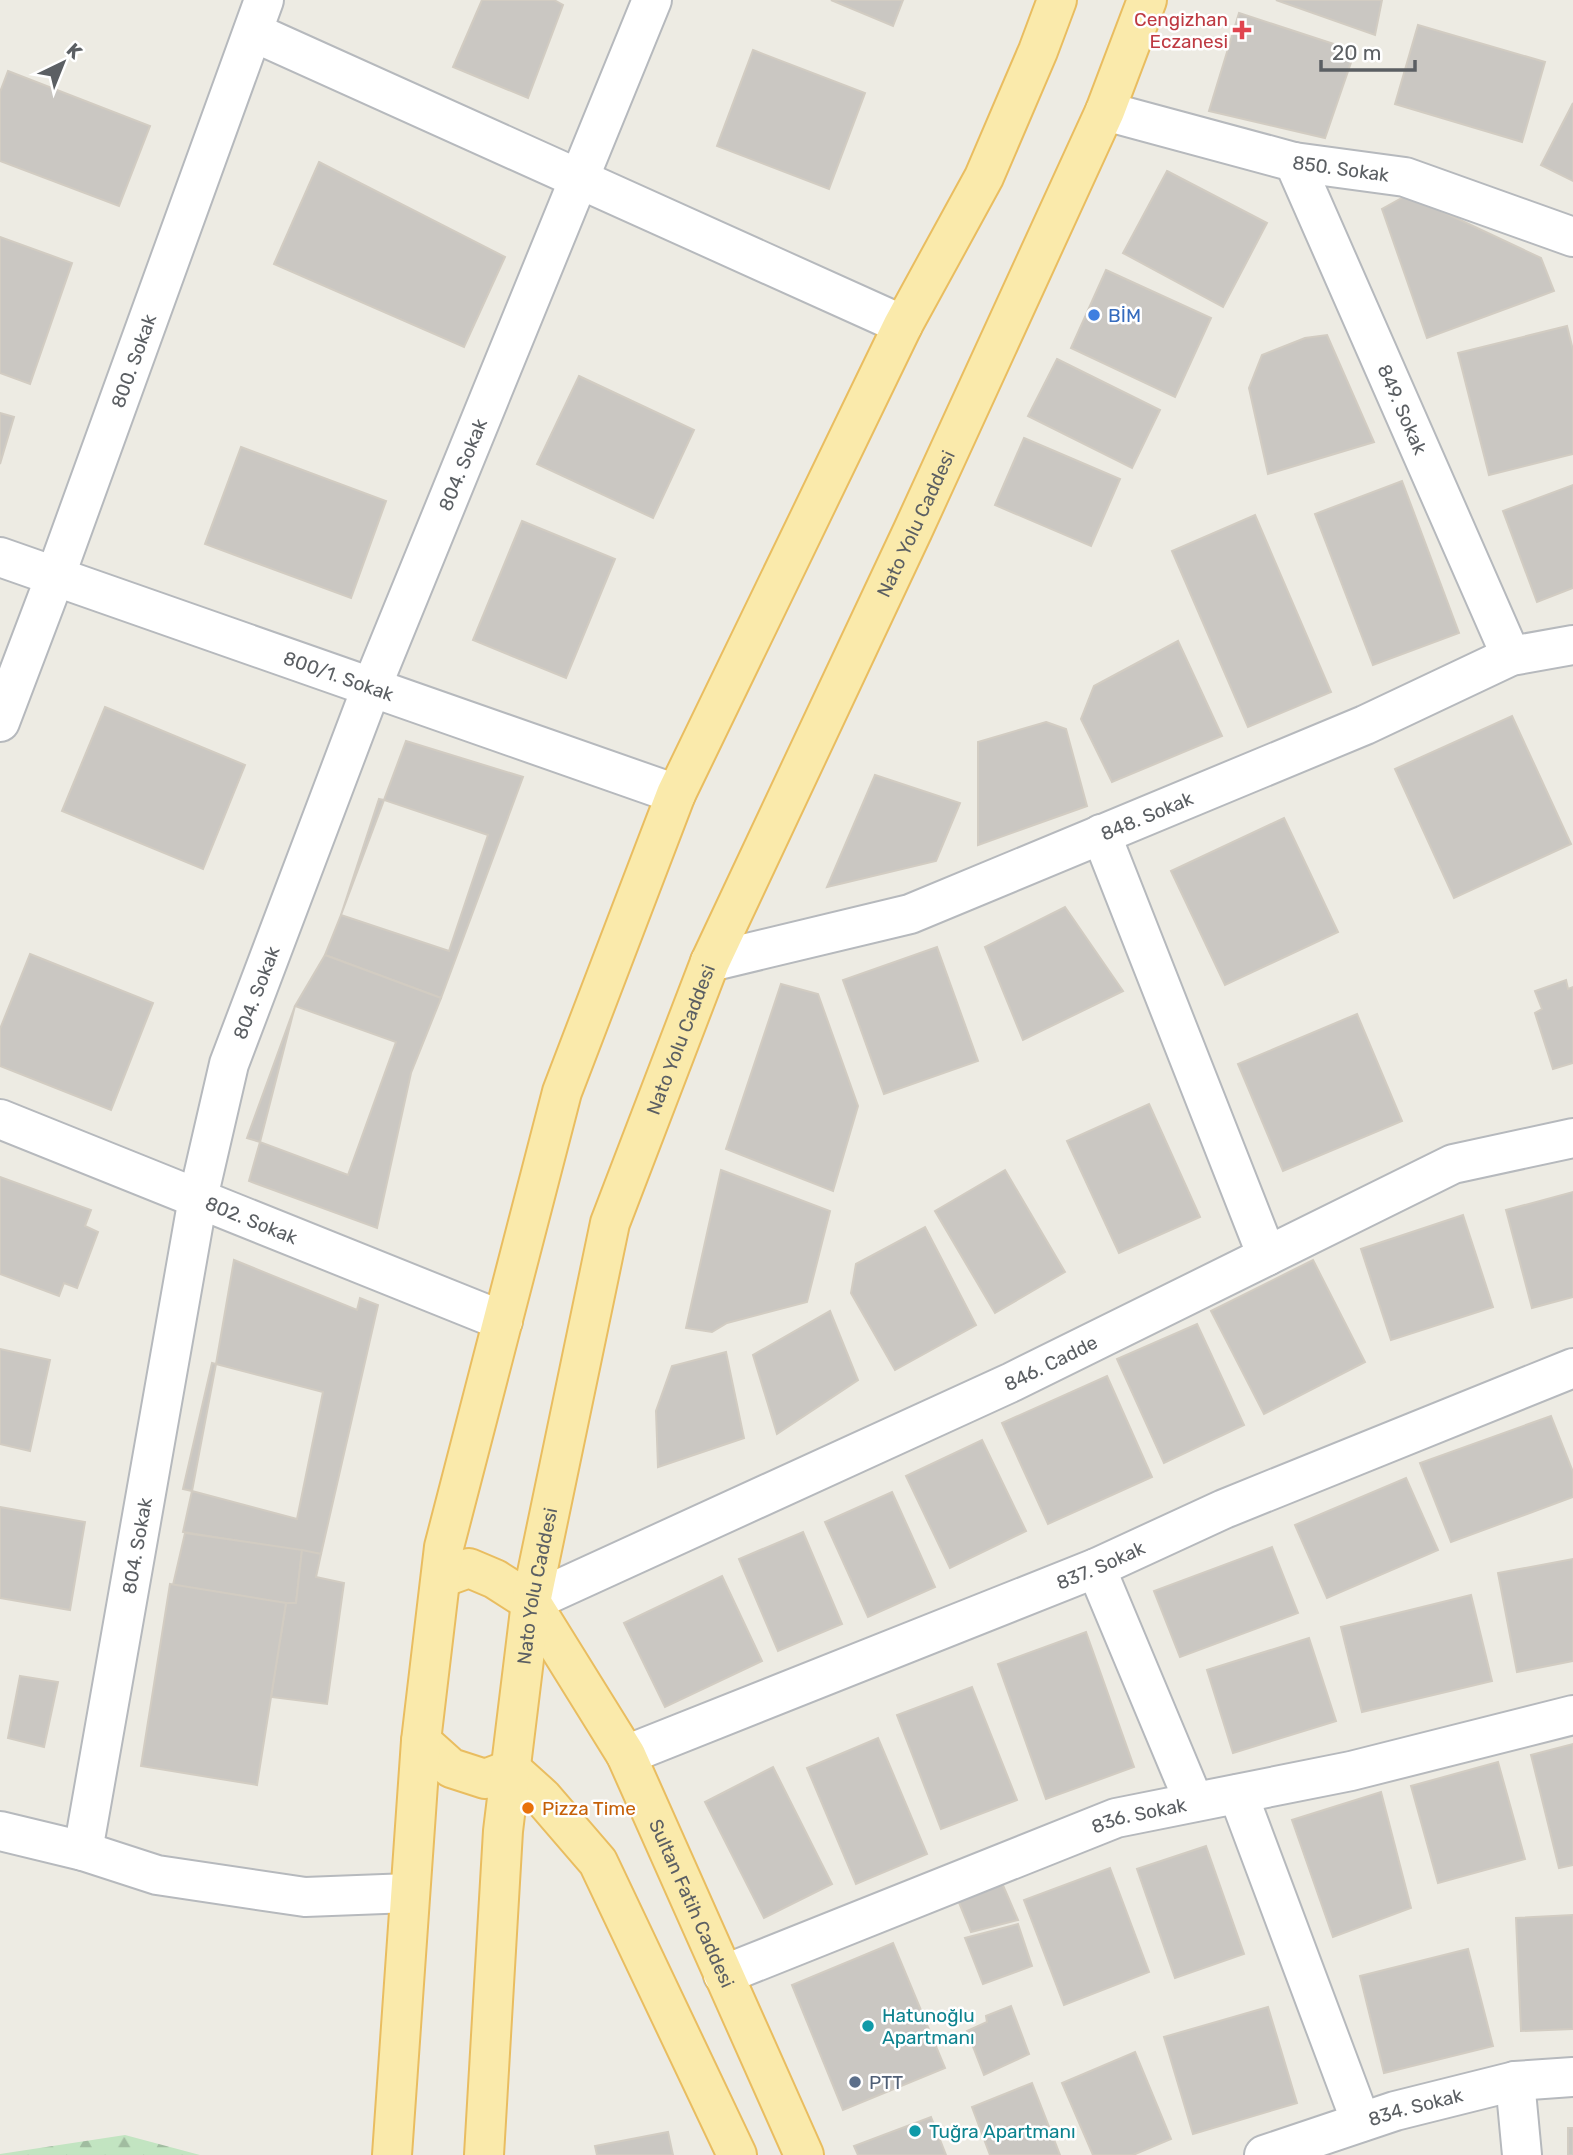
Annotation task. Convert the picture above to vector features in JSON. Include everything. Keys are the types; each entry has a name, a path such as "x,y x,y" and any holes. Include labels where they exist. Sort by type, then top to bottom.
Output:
{"main road":[{"path":"392,2155 421,1741 444,1547 562,1092 676,794 903,325 984,177 1057,0"},
{"name":"Nato Yolu Caddesi","path":"484,2155 503,1831 531,1602 610,1223 710,962 913,530 1105,111 1147,0"},
{"name":"Sultan Fatih Caddesi","path":"441,1578 469,1568 495,1579 531,1602 626,1755 804,2155"},
{"path":"421,1741 451,1768 485,1779 510,1769 542,1797 598,1862 737,2155"}],"street":[{"name":"804. Sokak","path":"83,1851 198,1198 229,1064 372,687 652,0"},
{"path":"259,16 580,179 903,325"},
{"name":"800. Sokak","path":"0,722 259,16"},
{"name":"850. Sokak","path":"1105,111 1294,162 1405,177 1573,237"},
{"name":"849. Sokak","path":"1294,162 1511,656"},
{"name":"800/1. Sokak","path":"0,557 676,794"},
{"name":"848. Sokak","path":"710,962 909,914 1365,726 1511,656 1573,645"},
{"path":"1101,834 1267,1256"},
{"name":"802. Sokak","path":"0,1119 503,1321"},
{"name":"846. Cadde","path":"531,1602 1012,1382 1453,1164 1573,1138"},
{"name":"837. Sokak","path":"626,1755 1096,1568 1224,1509 1573,1368"},
{"path":"1096,1568 1194,1802"},
{"name":"836. Sokak","path":"723,1976 1116,1818 1351,1771 1573,1715"},
{"path":"1238,1794 1361,2122"},
{"path":"0,1830 83,1851 157,1875 305,1896 410,1893"},
{"name":"834. Sokak","path":"1264,2155 1395,2110 1515,2081 1573,2077"},
{"path":"1515,2081 1522,2155"}],"green space":[{"path":"125,2135 200,2155 0,2155 0,2154"}],"building":[{"path":"482,0 554,0 563,5 528,98 453,67"},
{"path":"831,0 903,0 893,26"},
{"path":"1276,0 1382,0 1375,35"},
{"path":"1239,13 1355,51 1325,138 1209,111"},
{"path":"1418,25 1545,62 1522,142 1395,104"},
{"path":"753,50 865,93 829,189 717,146"},
{"path":"8,71 150,126 119,206 0,161 0,92"},
{"path":"1573,103 1573,181 1541,165"},
{"path":"319,162 505,257 464,347 274,264"},
{"path":"1167,171 1267,223 1223,307 1123,253"},
{"path":"1407,195 1541,258 1554,291 1427,338 1382,209"},
{"path":"0,237 72,263 30,384 0,373"},
{"path":"1106,270 1211,318 1175,397 1071,348"},
{"path":"1567,326 1573,350 1573,454 1489,475 1458,353"},
{"path":"1327,335 1374,442 1268,474 1249,388 1262,355 1305,338"},
{"path":"1057,359 1160,410 1132,468 1028,416"},
{"path":"579,376 694,430 653,518 537,464"},
{"path":"0,413 14,417 0,464"},
{"path":"1024,438 1120,479 1091,546 995,505"},
{"path":"241,447 386,501 351,598 205,544"},
{"path":"1402,481 1459,633 1373,665 1315,514"},
{"path":"1573,485 1573,588 1537,602 1503,511"},
{"path":"1255,515 1331,692 1248,727 1172,551"},
{"path":"522,521 615,559 566,678 473,640"},
{"path":"1178,641 1222,736 1112,782 1081,719 1094,686"},
{"path":"105,707 245,765 203,869 62,811"},
{"path":"1512,716 1571,844 1454,898 1395,769"},
{"path":"1046,722 1066,729 1087,806 978,845 978,742"},
{"path":"406,741 523,777 441,998 325,955 341,915 449,951 488,835 384,800"},
{"path":"875,775 960,803 936,861 827,887"},
{"path":"379,799 384,800 341,915"},
{"path":"1284,818 1338,932 1225,985 1171,871"},
{"path":"1065,907 1123,991 1023,1040 985,947"},
{"path":"937,947 978,1061 884,1094 843,980"},
{"path":"30,954 153,1003 111,1110 0,1066 0,1029"},
{"path":"325,955 441,998 411,1073 377,1228 249,1181 260,1142 348,1175 396,1042 295,1006"},
{"path":"1566,980 1568,989 1573,987 1573,1063 1553,1069 1535,1013 1542,1009 1535,991"},
{"path":"781,984 818,994 858,1106 833,1191 726,1149"},
{"path":"295,1006 260,1142 247,1138"},
{"path":"1357,1014 1402,1121 1283,1171 1238,1064"},
{"path":"1149,1104 1200,1217 1119,1253 1067,1141"},
{"path":"721,1170 830,1211 807,1302 727,1323 712,1332 686,1328"},
{"path":"1005,1170 1065,1272 995,1313 935,1211"},
{"path":"0,1177 91,1210 85,1226 98,1232 77,1288 64,1283 59,1296 0,1274"},
{"path":"1573,1192 1573,1297 1532,1308 1506,1210"},
{"path":"1463,1215 1493,1307 1391,1340 1361,1249"},
{"path":"925,1227 976,1325 895,1370 851,1293 856,1264"},
{"path":"234,1260 357,1310 360,1298 378,1305 321,1554 183,1532 192,1491 297,1519 323,1392 216,1364"},
{"path":"1313,1260 1365,1362 1264,1414 1211,1311"},
{"path":"830,1311 858,1380 777,1434 753,1355"},
{"path":"1197,1324 1244,1425 1164,1463 1117,1359"},
{"path":"0,1349 50,1360 30,1451 0,1444"},
{"path":"726,1352 744,1438 658,1467 656,1411 672,1366"},
{"path":"212,1363 216,1364 192,1491 183,1489"},
{"path":"1107,1376 1152,1477 1048,1524 1002,1423"},
{"path":"1551,1416 1573,1472 1573,1497 1451,1542 1420,1463"},
{"path":"982,1440 1026,1531 950,1568 906,1476"},
{"path":"1406,1478 1438,1550 1327,1598 1295,1525"},
{"path":"892,1492 935,1587 868,1617 825,1522"},
{"path":"0,1507 85,1522 70,1610 0,1598"},
{"path":"803,1532 842,1624 778,1651 739,1559"},
{"path":"185,1533 302,1550 296,1603 173,1585"},
{"path":"1272,1547 1298,1613 1180,1657 1154,1591"},
{"path":"302,1550 321,1554 316,1577 344,1583 327,1704 271,1697 286,1603 296,1603"},
{"path":"1573,1559 1573,1661 1517,1672 1498,1573"},
{"path":"722,1576 762,1661 665,1707 624,1623"},
{"path":"170,1584 286,1603 257,1785 141,1766"},
{"path":"1471,1595 1492,1681 1362,1712 1341,1627"},
{"path":"1086,1632 1134,1767 1046,1799 998,1664"},
{"path":"1309,1638 1336,1721 1233,1753 1207,1670"},
{"path":"20,1676 58,1682 44,1747 8,1738"},
{"path":"972,1687 1017,1800 941,1829 897,1715"},
{"path":"878,1738 927,1854 856,1884 807,1768"},
{"path":"1573,1744 1573,1865 1559,1868 1531,1755"},
{"path":"1498,1762 1525,1859 1438,1883 1411,1786"},
{"path":"773,1767 832,1884 764,1918 705,1802"},
{"path":"1381,1792 1411,1908 1333,1937 1292,1820"},
{"path":"1206,1846 1244,1954 1175,1978 1137,1869"},
{"path":"1110,1868 1149,1972 1064,2005 1024,1900"},
{"path":"1002,1883 1018,1920 971,1932 958,1900"},
{"path":"1573,1915 1573,2029 1521,2031 1516,1918"},
{"path":"1018,1924 1032,1966 983,1984 965,1938"},
{"name":"Hatunoğlu Apartmanı","path":"893,1943 945,2068 843,2110 792,1985"},
{"path":"1468,1949 1493,2046 1384,2073 1360,1976"},
{"path":"1011,2006 1029,2054 984,2075 967,2031 987,2022 986,2016"},
{"path":"1268,2007 1297,2103 1193,2134 1164,2037"},
{"path":"1135,2052 1171,2139 1133,2155 1093,2155 1062,2083"},
{"path":"1032,2083 1060,2155 990,2155 972,2107"},
{"name":"Tuğra Apartmanı","path":"931,2117 946,2155 858,2155 854,2146"},
{"path":"1568,2128 1573,2128 1573,2155 1568,2155"},
{"path":"668,2132 673,2155 597,2155 595,2146"}],"place":[{"name":"Cengizhan Eczanesi","path":"1242,30"},
{"name":"BİM","path":"1094,315"},
{"name":"Pizza Time","path":"528,1808"},
{"name":"Hatunoğlu Apartmanı","path":"868,2026"},
{"name":"PTT","path":"855,2082"},
{"name":"Tuğra Apartmanı","path":"915,2131"}]}
